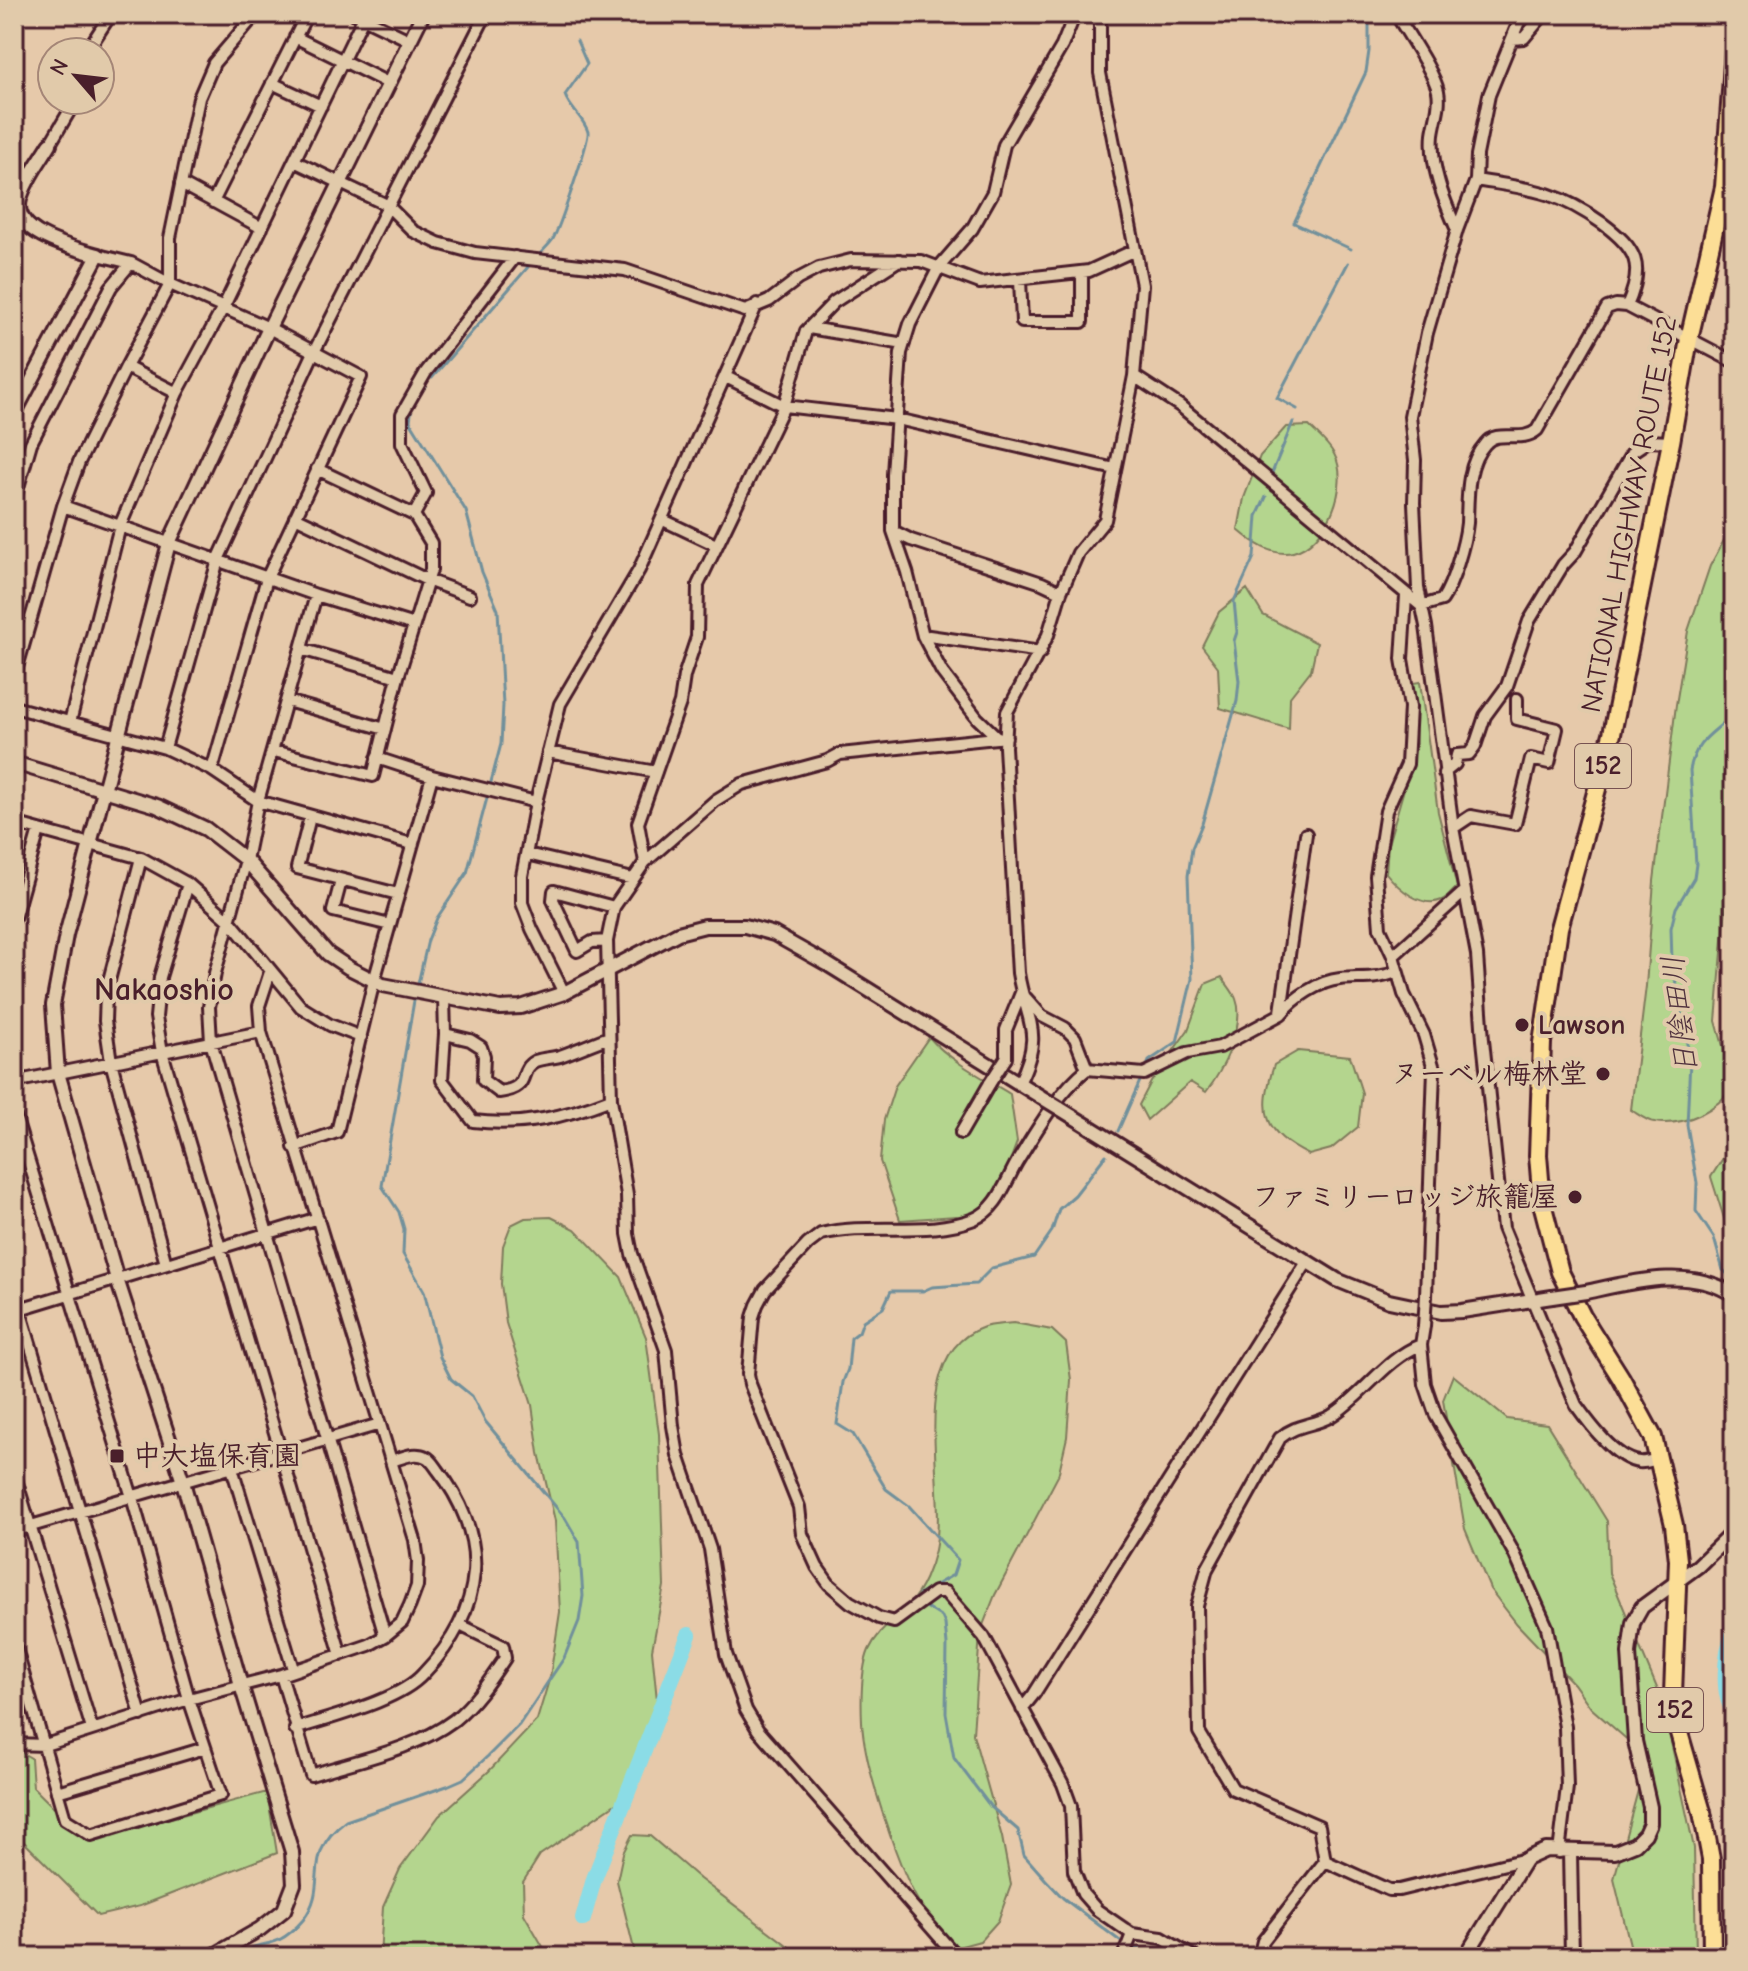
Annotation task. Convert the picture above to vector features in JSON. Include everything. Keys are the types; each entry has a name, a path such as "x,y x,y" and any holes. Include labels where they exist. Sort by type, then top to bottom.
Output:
{"highway":[{"name":"NATIONAL HIGHWAY ROUTE 152","path":"1712,1957 1711,1859 1702,1812 1675,1719 1677,1580 1674,1525 1653,1437 1582,1316 1560,1272 1542,1203 1538,1155 1542,1043 1559,928 1612,734 1689,339 1724,187 1734,50"}],"street":[{"path":"97,36 111,14"},
{"path":"14,678 63,506 79,462 170,284 170,238 199,98 207,76 214,63 256,14"},
{"path":"213,202 307,14"},
{"path":"211,1957 274,1920 284,1910 294,1884 292,1852 183,1482 117,1279 58,1073 53,1018 56,981 169,543 269,328 423,14"},
{"path":"165,748 218,560 314,352 486,14"},
{"path":"1002,738 977,718 942,672 925,640 893,531 893,474 904,344 910,324 939,267 972,229 993,192 1004,145 1062,46 1075,14"},
{"path":"1019,1083 1034,1041 1018,973 1002,738 1007,712 1041,652 1078,553 1105,520 1134,376 1142,285 1100,73 1100,14"},
{"path":"1396,14 1438,88 1433,154 1444,201 1457,230"},
{"path":"1522,14 1489,95 1477,155 1476,180 1457,230 1427,333 1410,416 1415,460 1414,503 1421,606 1444,773 1477,955 1503,1228 1576,1405 1615,1449 1637,1462 1658,1459"},
{"path":"1512,39 1524,38 1544,14"},
{"path":"70,722 120,526 177,393 262,228 343,61 361,15 409,40"},
{"path":"295,37 388,83"},
{"path":"272,83 321,106"},
{"path":"67,116 20,196 18,206 21,220 32,230 98,255 131,263 269,328 361,377 267,578 212,770"},
{"path":"294,161 387,205 413,231 438,243 475,253 625,270 745,311 777,297 798,279 819,268 851,260 921,261 980,283 1082,272 1135,250"},
{"path":"1476,180 1551,194 1577,205 1625,240 1636,263 1635,288 1627,306"},
{"path":"181,184 262,228"},
{"path":"14,414 98,255"},
{"path":"414,515 426,493 402,443 402,414 426,372 515,257"},
{"path":"645,862 638,823 680,703 684,676 697,637 698,585 784,406 809,328 834,302 899,260"},
{"path":"14,501 31,443 111,287 131,263"},
{"path":"1020,280 1022,322 1082,322 1082,272"},
{"path":"564,993 522,903 522,876 536,802 560,704 639,570 757,304"},
{"path":"1134,376 1180,406 1421,606 1442,600 1448,591 1467,527 1467,488 1484,445 1495,436 1531,436 1537,430 1607,308 1627,306 1734,362"},
{"path":"809,328 904,344"},
{"path":"126,367 177,393"},
{"path":"726,377 784,406 897,419 1115,469"},
{"path":"1444,773 1455,764 1457,755 1469,754 1475,746 1485,716 1507,686 1529,621 1563,565 1575,552 1633,451 1648,441 1671,442"},
{"path":"274,751 373,776 433,555 431,543 414,515 317,469"},
{"path":"63,506 316,595 414,625"},
{"path":"295,517 427,580 470,596"},
{"path":"663,520 716,545"},
{"path":"893,531 1061,592"},
{"path":"316,595 258,801 246,860 215,973 209,1007 211,1042 385,1636"},
{"path":"1406,596 1402,659 1410,707 1407,764 1386,811 1376,876 1380,928 1424,1035 1434,1069 1426,1296 1421,1345 1425,1384 1436,1416 1514,1553 1547,1627 1565,1727 1565,1852 1572,1957"},
{"path":"925,640 929,636 1041,652"},
{"path":"301,649 398,677"},
{"path":"1453,828 1471,816 1515,824 1531,759 1549,763 1557,729 1517,719 1517,699"},
{"path":"287,701 385,729"},
{"path":"14,707 165,748 212,770 258,801 412,844"},
{"path":"957,1957 830,1809 782,1759 746,1710 726,1654 710,1549 678,1455 666,1350 632,1254 628,1234 627,1195 611,1099 607,941 614,907 645,862 716,800 742,784 827,761 840,754 1002,738"},
{"path":"548,752 656,772"},
{"path":"377,758 432,776 536,802"},
{"path":"14,763 157,806 206,829 246,860 328,954 388,987 500,1008 521,1007 564,993 658,942 705,926 745,926 774,934 1337,1280 1389,1301 1441,1312 1462,1311 1656,1280 1699,1280 1734,1295"},
{"path":"294,1147 337,1132 374,981 432,776"},
{"path":"310,817 297,868 398,894"},
{"path":"14,823 141,858 188,884 230,921 301,1007 330,1025 361,1037"},
{"path":"14,919 39,830"},
{"path":"1281,1014 1306,834"},
{"path":"527,854 633,879"},
{"path":"141,858 106,992 105,1021 111,1062 166,1264"},
{"path":"341,881 333,911 390,925"},
{"path":"188,884 160,977 156,1017 162,1052 341,1655"},
{"path":"607,941 592,942 577,951 553,900 554,891 614,907"},
{"path":"1393,956 1464,892"},
{"path":"14,1744 45,1745 341,1655 385,1636 402,1622 417,1586 415,1540 261,1032 259,1006 270,972"},
{"path":"1194,1957 1162,1938 1132,1934 1097,1910 1083,1894 1074,1871 1071,1806 1063,1784 984,1637 945,1592 935,1592 894,1622 879,1618 850,1602 829,1584 817,1567 802,1534 799,1507 750,1384 748,1374 753,1317 765,1290 821,1234 949,1224 974,1219 991,1208 1016,1163 1072,1081 1087,1069 1144,1074 1187,1053 1220,1047 1281,1014 1323,982 1385,977 1396,972"},
{"path":"961,1133 1006,1058 1006,1030 1021,993"},
{"path":"1021,993 1042,1016 1065,1028 1075,1038 1087,1069"},
{"path":"442,997 445,1034 442,1080 473,1121 497,1124 546,1120 611,1099"},
{"path":"14,1082 261,1032"},
{"path":"445,1034 470,1040 481,1047 484,1056 483,1080 499,1092 513,1090 523,1082 527,1068 536,1061 557,1057 609,1037"},
{"path":"14,1113 132,1497 189,1699 221,1795 91,1835 65,1819 14,1642"},
{"path":"17,1310 318,1218"},
{"path":"1022,1709 1307,1262"},
{"path":"14,1290 17,1310 82,1511 141,1715"},
{"path":"1259,1957 1263,1941 1325,1861 1319,1826 1233,1789 1199,1732 1197,1606 1207,1569 1280,1438 1290,1429 1329,1417 1396,1361 1421,1345"},
{"path":"14,1531 380,1424"},
{"path":"295,1729 399,1693 422,1676 460,1625 474,1571 463,1510 450,1485 428,1457 415,1454 391,1461"},
{"path":"232,1468 293,1669"},
{"path":"14,1473 92,1729"},
{"path":"1325,1861 1389,1890 1526,1859 1546,1850 1615,1852 1635,1844 1650,1823 1650,1807 1635,1741 1629,1653 1633,1623 1642,1607 1713,1553 1734,1531"},
{"path":"281,1675 310,1776 430,1735 464,1710 505,1658 503,1646 460,1625"},
{"path":"57,1792 205,1748"},
{"path":"1465,1957 1526,1859"},
{"path":"1123,1957 1132,1934"}],"green space":[{"path":"1309,426 1326,443 1339,466 1340,481 1333,511 1316,538 1305,547 1285,553 1270,550 1238,530 1244,498 1260,456 1286,427"},
{"path":"1734,522 1734,884 1726,906 1716,1021 1734,1085 1719,1102 1699,1115 1677,1122 1654,1122 1631,1110 1646,986 1654,881 1676,705 1688,631 1710,566"},
{"path":"1247,589 1263,615 1317,643 1311,670 1290,697 1289,729 1220,708 1218,667 1202,646 1219,612"},
{"path":"1420,682 1438,812 1457,887 1444,899 1434,902 1411,896 1386,873 1388,844 1416,748 1413,683"},
{"path":"1222,977 1235,996 1238,1022 1231,1048 1219,1073 1206,1092 1190,1082 1147,1120 1139,1105 1151,1082 1188,1030 1205,984"},
{"path":"929,1037 956,1061 1010,1094 1017,1142 1004,1177 975,1222 956,1216 900,1220 880,1161 884,1120 895,1086"},
{"path":"1298,1051 1350,1056 1362,1093 1358,1127 1331,1149 1309,1155 1282,1138 1274,1129 1266,1109 1274,1065"},
{"path":"1734,1141 1734,1250 1711,1177"},
{"path":"551,1217 575,1229 621,1277 646,1337 659,1434 664,1586 652,1650 659,1720 646,1763 630,1794 540,1855 523,1882 524,1914 549,1957 380,1957 383,1907 400,1869 439,1816 489,1771 537,1720 550,1677 560,1612 555,1521 539,1453 532,1405 506,1323 501,1284 503,1246 511,1225 525,1218"},
{"path":"1014,1323 1052,1330 1066,1343 1071,1380 1067,1437 1058,1476 995,1595 980,1633 973,1734 1002,1837 1011,1885 998,1921 980,1941 958,1947 925,1912 895,1848 876,1792 864,1741 862,1685 869,1650 918,1592 935,1550 938,1523 934,1425 944,1365 959,1342 984,1327"},
{"path":"1453,1375 1507,1419 1547,1424 1607,1521 1609,1573 1662,1700 1694,1848 1696,1957 1633,1957 1614,1879 1647,1757 1591,1708 1574,1684 1517,1624 1490,1589 1465,1529 1443,1400"},
{"path":"14,1748 31,1758 33,1787 87,1841 267,1792 277,1853 140,1906 98,1916 14,1832"},
{"path":"632,1835 650,1836 798,1957 636,1957 617,1881 623,1853"}],"waterway":[{"path":"556,14 560,20"},
{"path":"1351,249 1294,223 1366,72 1369,14"},
{"path":"540,254 556,232 587,138 586,127 565,95 587,64 577,41"},
{"path":"1297,409 1277,398 1348,263"},
{"path":"432,378 528,267"},
{"path":"418,396 425,387"},
{"path":"412,406 410,421 466,511 482,572 498,610 503,705 501,744 491,782"},
{"path":"1272,473 1293,422"},
{"path":"1147,1066 1149,1061 1177,1042 1192,979 1188,876 1192,848 1202,824 1237,701 1239,681 1234,641 1237,632 1234,601 1254,557 1257,516 1266,497"},
{"name":"日陰田川","path":"1734,713 1701,743 1693,759 1690,770 1696,864 1694,878 1676,908 1671,928 1672,962 1690,1060 1687,1125 1697,1183 1696,1211 1714,1238 1723,1270 1734,1280"},
{"path":"417,988 428,940 437,918 467,873 487,798"},
{"path":"241,1957 255,1947 282,1938 303,1920 315,1894 323,1846 346,1821 463,1779 488,1756 519,1725 564,1658 579,1621 583,1596 579,1542 565,1518 485,1421 472,1396 451,1379 440,1357 424,1291 403,1254 404,1229 399,1212 382,1186 415,995"},
{"path":"1118,1131 1140,1081"},
{"path":"917,1598 953,1575 958,1560 909,1506 886,1489 853,1434 837,1424 851,1338 859,1332 863,1321 883,1308 891,1291 923,1291 932,1287 976,1284 992,1268 1034,1257 1052,1231 1059,1209 1075,1195 1106,1155"},
{"path":"926,1607 942,1617 945,1624 946,1713 954,1758 990,1806 1018,1830 1024,1855 1045,1879 1063,1898 1120,1941"},
{"name":"日陰田川","path":"1734,1633 1726,1673 1727,1694 1734,1711"},
{"path":"583,1919 594,1879 689,1635"},
{"path":"1130,1948 1167,1957"}],"place":[{"name":"Lawson","path":"1522,1025"},
{"name":"ヌーベル梅林堂","path":"1603,1074"},
{"name":"ファミリーロッジ旅籠屋","path":"1575,1197"},
{"name":"中大塩保育園","path":"117,1456"}],"district":[{"name":"Nakaoshio","path":"164,989"}]}
